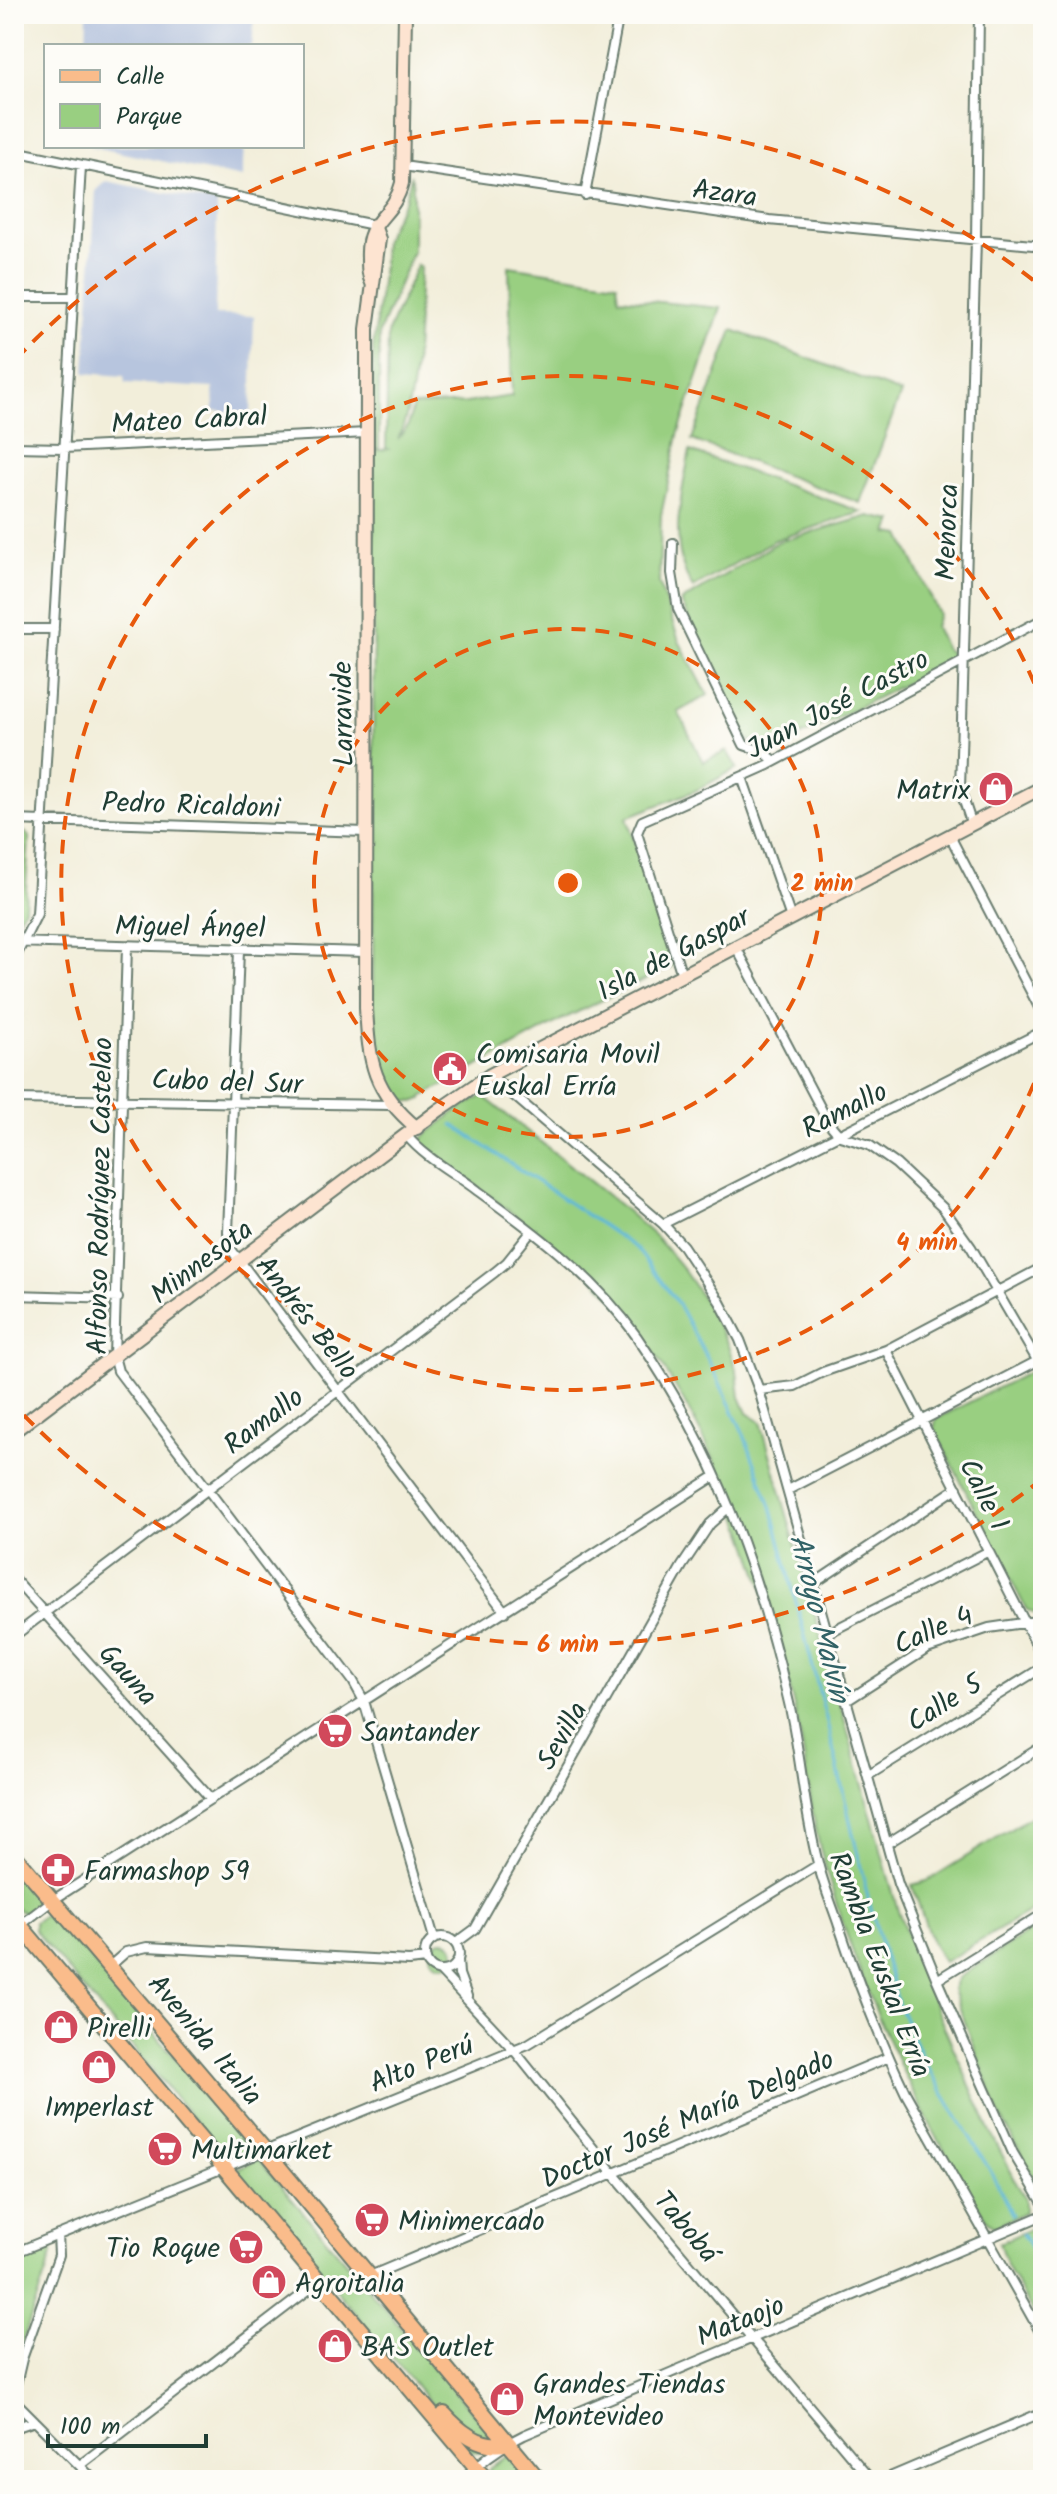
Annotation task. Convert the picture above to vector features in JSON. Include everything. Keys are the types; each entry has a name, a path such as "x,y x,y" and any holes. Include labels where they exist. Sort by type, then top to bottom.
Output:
{"main road":[{"name":"Avenida Italia","path":"14,1855 539,2480"},
{"path":"16,1925 487,2480"},
{"path":"394,2368 417,2383 454,2425 467,2435 496,2446 508,2443"}],"street":[{"path":"14,151 374,225 399,194 403,166 405,14"},
{"path":"585,195 619,14"},
{"name":"Menorca","path":"972,825 960,789 976,239 979,14"},
{"path":"14,980 18,942 37,914 81,166"},
{"name":"Azara","path":"403,166 756,219 1043,246"},
{"name":"Larravide","path":"374,225 368,242 368,276 372,283 367,329 365,952 369,1042 378,1080 391,1105 412,1132"},
{"path":"14,297 72,297"},
{"name":"Mateo Cabral","path":"14,447 64,448 367,433"},
{"path":"673,543 674,593 682,621 744,745 762,751 775,761"},
{"name":"Juan José Castro","path":"682,975 637,833 647,817 775,761 1043,619"},
{"path":"14,629 54,629"},
{"path":"742,777 791,918"},
{"name":"Isla de Gaspar","path":"412,1132 490,1075 1043,787"},
{"name":"Pedro Ricaldoni","path":"14,820 366,832"},
{"path":"950,836 1043,1015"},
{"name":"Miguel Ángel","path":"18,942 365,952"},
{"name":"Alfonso Rodríguez Castelao","path":"127,947 114,1356 118,1371 205,1490 353,1681 364,1701"},
{"path":"736,947 828,1122 840,1136 869,1145 930,1194 959,1227 995,1291 1040,1359 788,1490"},
{"name":"Andrés Bello","path":"239,950 228,1232 230,1248 505,1612"},
{"name":"Ramallo","path":"663,1224 1043,1031"},
{"name":"Rambla Euskal Erría","path":"490,1075 663,1224 683,1246 720,1302 740,1340 759,1390 898,1884 1013,2153 1043,2203"},
{"name":"Cubo del Sur","path":"14,1099 391,1105"},
{"name":"Rambla Euskal Erría","path":"412,1132 420,1150 576,1267 617,1310 673,1394 715,1476 757,1578 789,1705 818,1865 850,1959 889,2057 937,2153 988,2236 1043,2337"},
{"name":"Minnesota","path":"14,1431 412,1132"},
{"name":"Ramallo","path":"14,1636 495,1272 531,1232"},
{"path":"759,1390 795,1386 823,1372 886,1350 1043,1267"},
{"path":"14,1295 118,1298"},
{"name":"Calle 1","path":"886,1350 1043,1658"},
{"path":"16,1925 715,1476"},
{"path":"813,1584 957,1488"},
{"name":"Sevilla","path":"456,1943 475,1929 682,1566 710,1524 729,1507"},
{"path":"828,1633 989,1551"},
{"name":"Gauna","path":"14,1579 211,1799"},
{"name":"Calle 4","path":"848,1700 927,1649 976,1632 1043,1620"},
{"name":"Calle 5","path":"869,1775 1043,1667"},
{"path":"364,1701 434,1938"},
{"path":"888,1843 1043,1746"},
{"name":"Alto Perú","path":"14,2253 514,2050 818,1865"},
{"path":"937,1980 1043,1914"},
{"path":"110,1966 126,1952 147,1947 409,1961 426,1959 425,1949 434,1938 444,1936 456,1943"},
{"name":"Tabobá","path":"456,1943 459,1974 469,2000"},
{"name":"Tabobá","path":"426,1959 469,2000 514,2050 871,2480"},
{"path":"440,1971 451,1969 458,1960"},
{"name":"Doctor José María Delgado","path":"370,2276 889,2057"},
{"name":"Mataojo","path":"462,2480 475,2466 508,2443 1043,2215"},
{"path":"14,2393 18,2362 59,2255 58,2235"},
{"path":"80,2465 320,2281"},
{"path":"14,2400 94,2480"},
{"path":"883,2480 1043,2412"},
{"path":"14,2428 35,2421"}],"shaded area":[{"path":"87,14 255,14 252,44 86,44"},
{"path":"99,148 244,148 242,178"},
{"path":"106,181 217,203 215,315 254,316 251,412 214,411 213,388 125,383 124,376 85,373 96,190"}],"green space":[{"path":"411,177 413,251 379,333 379,449 374,449 373,349 384,239 405,199"},
{"path":"417,265 420,267 413,378 405,421 398,439 408,426 413,406 512,396 509,266 617,283 619,298 721,308 678,435 661,515 659,583 679,641 708,695 678,712 703,762 727,751 737,768 697,790 627,817 673,966 561,1020 414,1102 397,1100 386,1080 373,1017 374,451 388,449 388,332"},
{"path":"733,330 901,393 860,503 692,440"},
{"path":"690,451 862,512 775,540 693,588 685,572 678,538 680,503"},
{"path":"869,516 893,521 888,533 901,535 939,614 935,627 945,648 956,658 769,752 746,738 681,602 778,542"},
{"path":"14,832 25,832 29,837 25,908 14,925"},
{"path":"483,1096 657,1238 704,1300 727,1343 737,1372 740,1397 747,1413 761,1422 898,1911 941,2020 991,2133 1025,2199 1025,2212 995,2227 987,2221 935,2135 891,2045 853,1952 818,1839 801,1741 772,1617 737,1514 692,1415 632,1321 599,1284 562,1251 421,1143 422,1138 455,1112"},
{"path":"1043,1365 1043,1612 1035,1614 1026,1609 934,1429 936,1419"},
{"path":"1043,1809 1043,1904 944,1962 932,1943 912,1885 927,1881"},
{"path":"14,1867 39,1895 38,1902 24,1913 14,1907"},
{"path":"51,1911 247,2143 247,2150 231,2156 224,2155 34,1930 34,1922"},
{"path":"1043,1923 1043,2195 999,2113 953,1990 958,1978"},
{"path":"443,1941 452,1944 455,1953 452,1962 443,1965 434,1962 431,1953 434,1944"},
{"path":"258,2159 493,2436 494,2441 478,2453 472,2452 242,2179 238,2168"},
{"path":"1043,2226 1043,2329 1010,2273 999,2243"},
{"path":"50,2245 52,2255 20,2349 14,2356 14,2259"},
{"path":"509,2455 530,2480 494,2480 489,2468"}],"waterway":[{"name":"Arroyo Malvín","path":"453,1125 636,1248 677,1302 712,1367 743,1432 772,1509 868,1898 898,2004 923,2060 994,2177 1012,2215"},
{"name":"Arroyo Malvín","path":"1022,2234 1043,2266"}],"place":[{"name":"Matrix","path":"996,789"},
{"name":"Comisaria Movil Euskal Erría","path":"450,1069"},
{"name":"Santander","path":"335,1731"},
{"name":"Farmashop 59","path":"58,1870"},
{"name":"Pirelli","path":"61,2027"},
{"name":"Imperlast","path":"99,2067"},
{"name":"Multimarket","path":"165,2149"},
{"name":"Minimercado","path":"372,2220"},
{"name":"Tio Roque","path":"246,2247"},
{"name":"Agroitalia","path":"269,2282"},
{"name":"BAS Outlet","path":"335,2346"},
{"name":"Grandes Tiendas Montevideo","path":"507,2399"}]}
